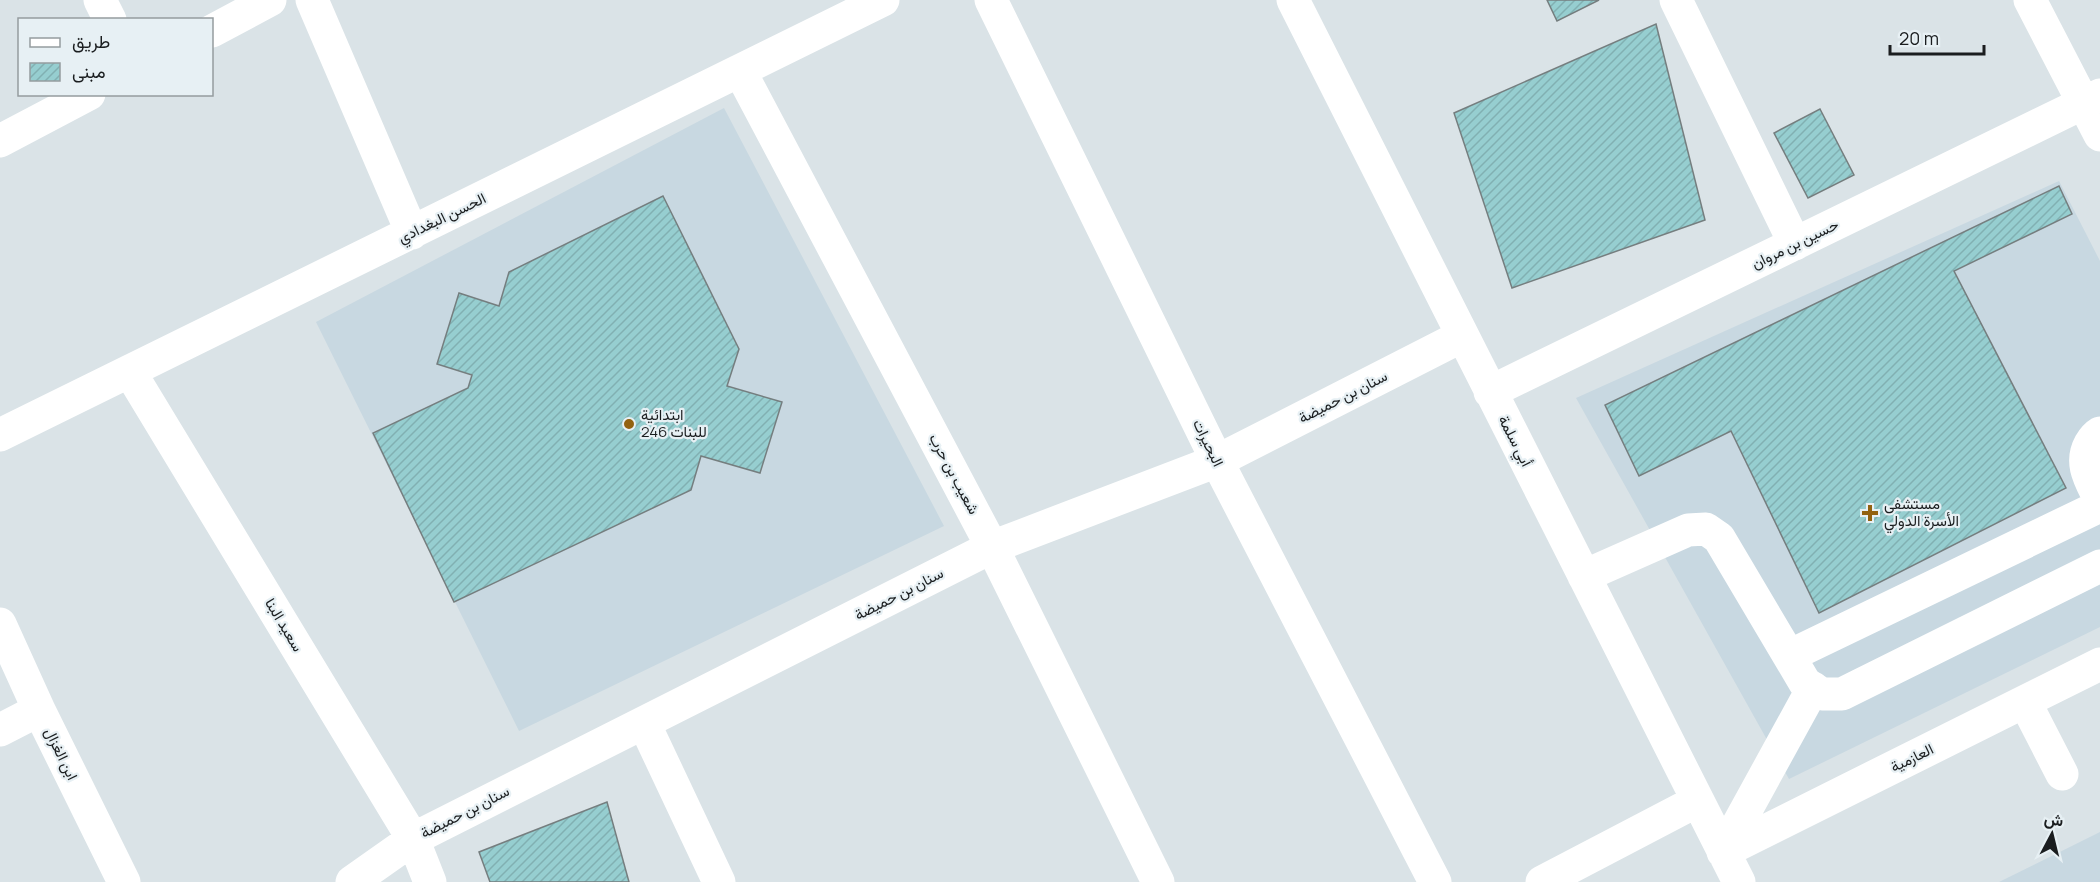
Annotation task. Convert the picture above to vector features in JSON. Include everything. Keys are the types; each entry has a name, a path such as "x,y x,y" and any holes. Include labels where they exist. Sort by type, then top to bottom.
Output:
{"street":[{"path":"100,0 109,18"},
{"path":"213,30 270,0"},
{"path":"312,0 412,233"},
{"name":"الحسن البغدادي","path":"0,435 883,0"},
{"name":"البحيرات","path":"991,0 1217,461 1435,882"},
{"name":"أبي سلمة","path":"1293,0 1739,882"},
{"path":"1676,0 1795,244"},
{"path":"2030,0 2092,99 2100,135"},
{"name":"شعيب بن حرب","path":"740,70 992,547 1158,882"},
{"path":"0,141 85,96"},
{"name":"حسين بن مروان","path":"1490,392 2092,99"},
{"name":"سنان بن حميضة","path":"352,882 413,839 992,547 1217,461 1462,336"},
{"name":"سعيد البنا","path":"130,372 413,839 430,882"},
{"path":"2100,433 2094,436 2085,454 2086,472 2100,500"},
{"path":"1789,656 2100,506"},
{"path":"1584,576 1688,530 1706,529 1719,538 1805,683 1822,694 1842,694 2100,566"},
{"name":"ابن الغزال","path":"0,624 39,710 124,882"},
{"name":"العازمية","path":"1723,852 2100,664"},
{"path":"1723,852 1813,688"},
{"path":"2025,702 2062,774"},
{"path":"0,730 39,710"},
{"path":"644,723 719,882"},
{"path":"1542,882 1697,801"}],"shaded area":[{"name":"ابتدائية 246 للبنات","path":"724,108 944,526 519,731 316,322"},
{"name":"مستشفى الأسرة الدولي","path":"2059,181 2100,261 2100,627 1789,779 1576,398"},
{"path":"2100,832 2100,882 1999,882"}],"building":[{"path":"1547,0 1599,0 1557,21"},
{"path":"1656,24 1705,220 1512,288 1454,113"},
{"path":"1820,109 1854,175 1808,198 1774,133"},
{"path":"2059,186 2072,214 1954,271 2066,488 1819,613 1731,431 1639,476 1605,405"},
{"path":"663,196 739,349 727,386 782,402 760,473 701,456 691,490 454,602 373,433 468,388 472,375 437,364 459,293 499,306 509,272"},
{"path":"607,802 629,882 490,882 479,852"}],"place":[{"name":"ابتدائية 246 للبنات","path":"629,424"},
{"name":"مستشفى الأسرة الدولي","path":"1870,513"}]}
